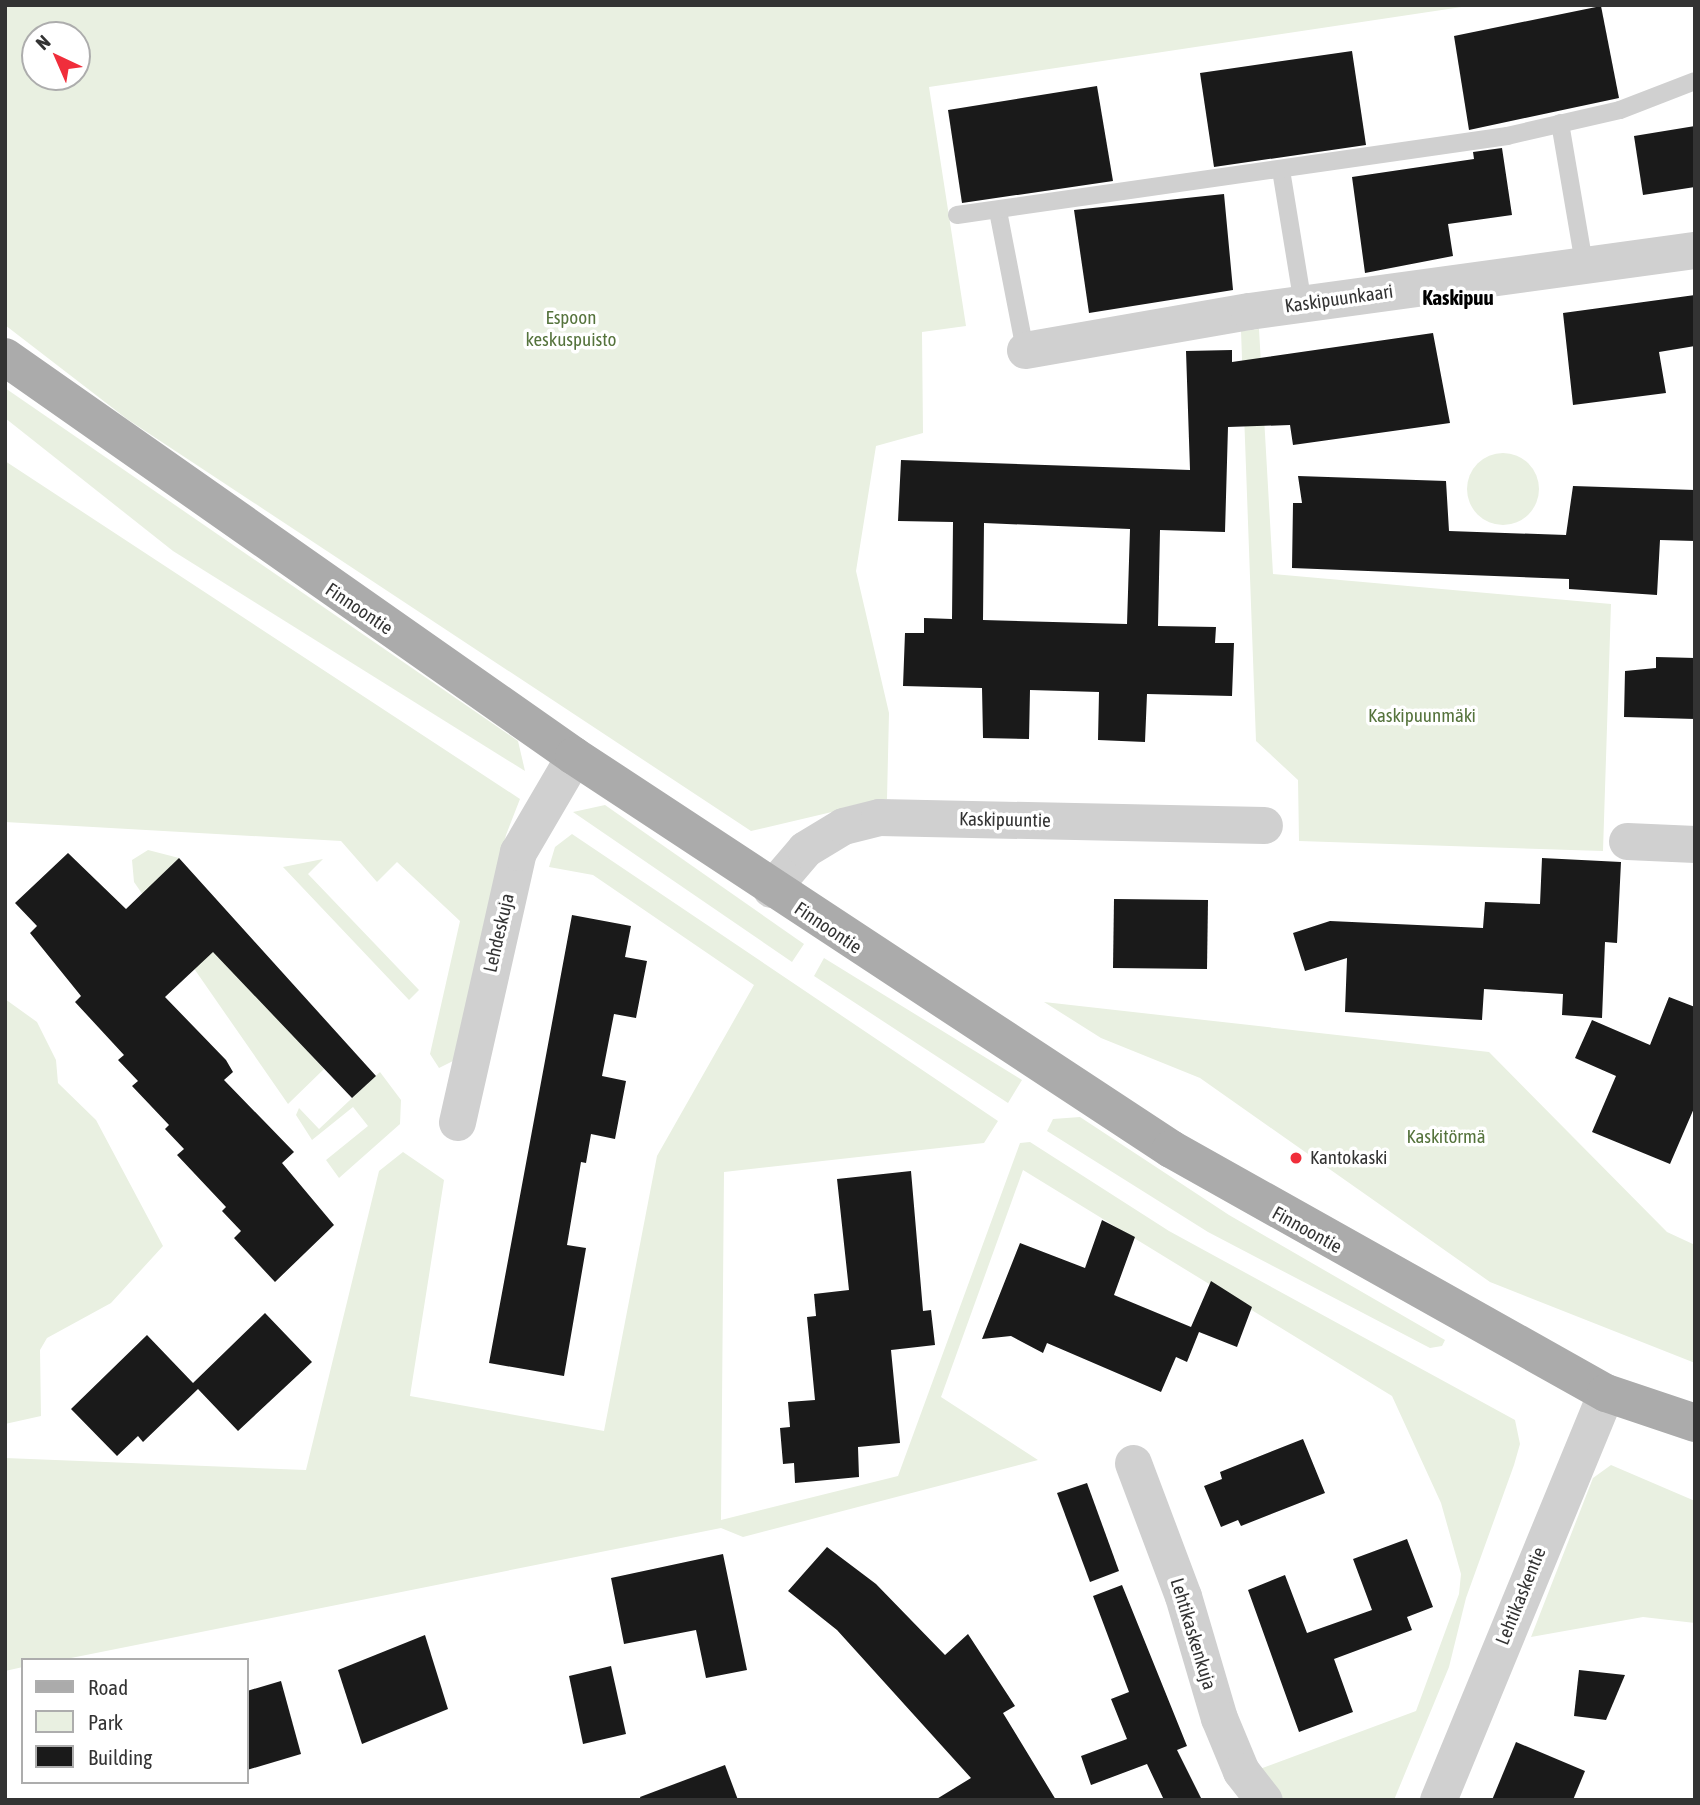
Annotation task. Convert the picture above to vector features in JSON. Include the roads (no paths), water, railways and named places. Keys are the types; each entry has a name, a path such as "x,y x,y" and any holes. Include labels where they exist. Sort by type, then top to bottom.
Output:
{"main road":[{"name":"Finnoontie","path":"5,358 574,756 771,889 1257,1202 1606,1393 1695,1423"}],"street":[{"name":"Kaskipuunkaari","path":"1025,350 1584,263 1695,250"},
{"name":"Lehdeskuja","path":"457,1122 518,852 574,756"},
{"name":"Kaskipuuntie","path":"771,889 805,849 843,825 879,817 1264,825"},
{"path":"1627,841 1695,844"},
{"name":"Lehtikaskentie","path":"1438,1800 1606,1393"},
{"name":"Lehtikaskenkuja","path":"1133,1463 1183,1595 1219,1718 1241,1772 1264,1800"}],"lane":[{"path":"957,215 1281,170 1560,123 1620,110 1695,81"},
{"path":"1560,123 1584,263"},
{"path":"1281,170 1303,305"},
{"path":"998,211 1025,350"}],"place":[{"name":"Kantokaski","path":"1296,1158"}],"district":[{"name":"Kaskipuu","path":"1458,297"}],"park label":[{"name":"Espoon keskuspuisto","path":"571,329"},
{"name":"Kaskipuunmäki","path":"1422,716"},
{"name":"Kaskitörmä","path":"1446,1137"}]}
